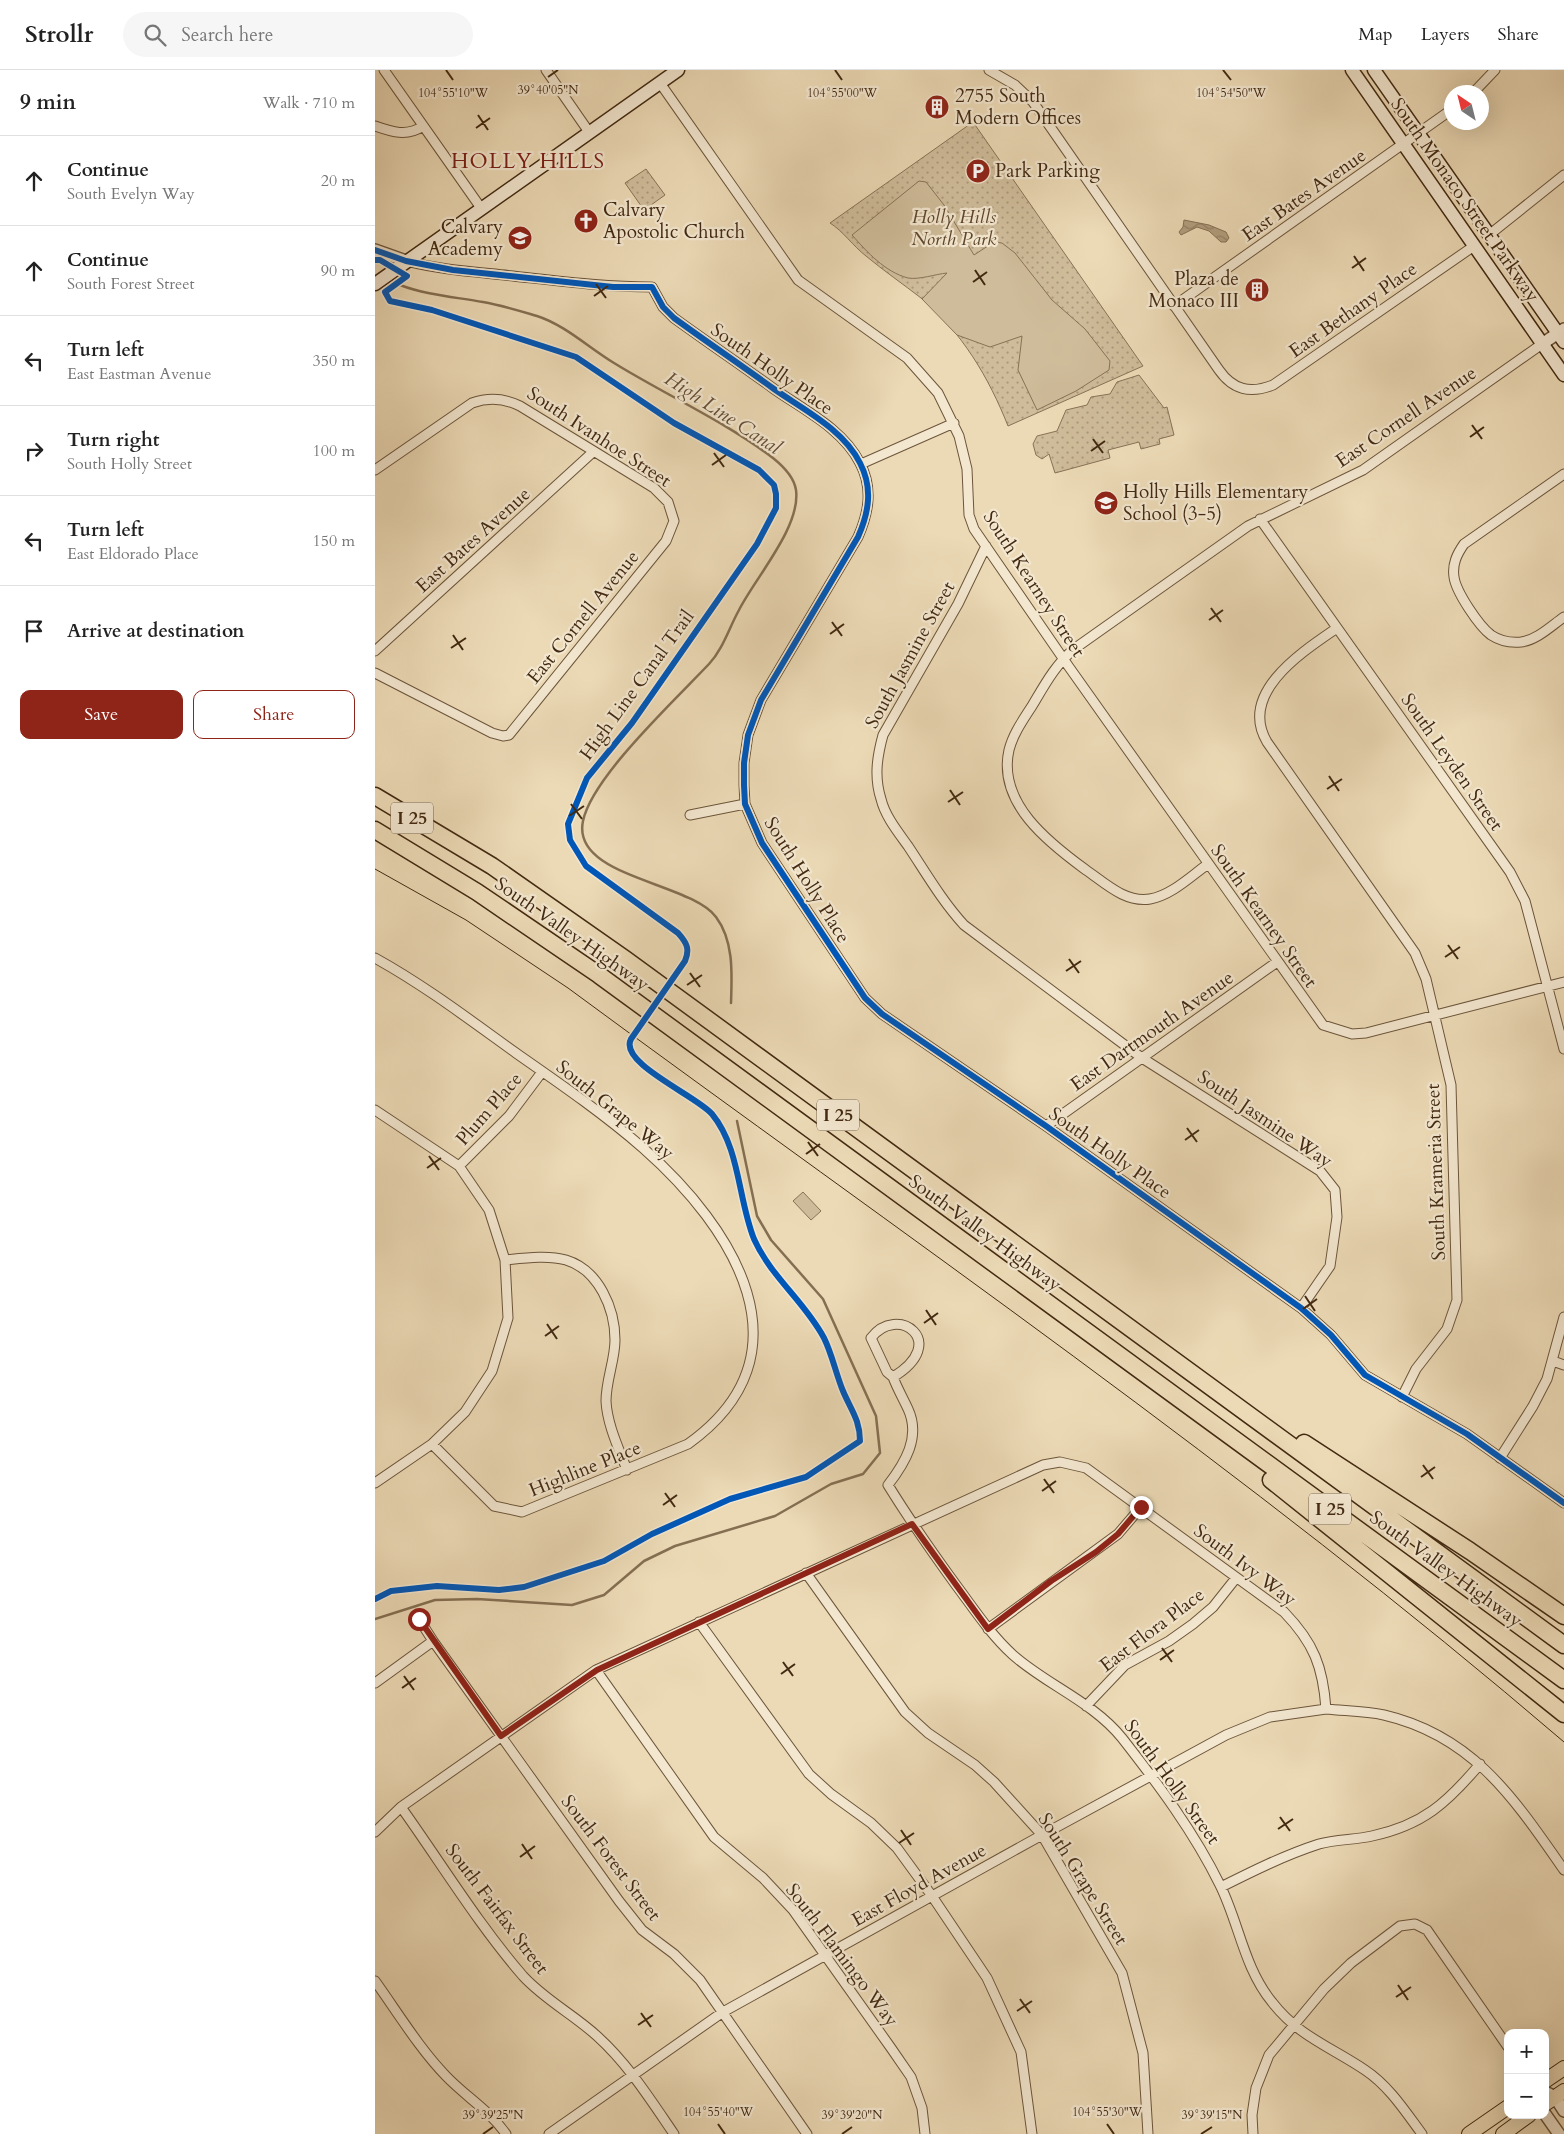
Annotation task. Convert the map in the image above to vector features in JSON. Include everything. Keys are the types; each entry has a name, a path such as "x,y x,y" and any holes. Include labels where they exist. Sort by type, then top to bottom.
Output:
{"highway":[{"path":"375,786 450,839"},
{"name":"South Valley Highway","path":"375,796 450,839 625,959 1564,1645"},
{"name":"South Valley Highway","path":"375,831 402,845 521,920 599,975 1564,1680"},
{"path":"1096,1339 1564,1714"},
{"path":"1222,1395 1331,1460 1471,1551 1564,1616"},
{"path":"1549,2078 1564,2068"},
{"path":"1469,2134 1504,2110"},
{"path":"1503,2134 1524,2119"}],"main road":[{"path":"375,284 678,70"},
{"name":"South Monaco Street Parkway","path":"1352,70 1564,375"},
{"name":"South Monaco Street Parkway","path":"1374,70 1489,235 1562,335"}],"street":[{"path":"384,70 481,208"},
{"path":"546,70 589,132"},
{"path":"989,70 1017,86 1033,102 1174,306"},
{"path":"1481,85 1495,70"},
{"name":"South Kearney Street","path":"660,83 798,280 919,369 938,393 954,424 967,469 971,522 1063,658 1323,1025 1352,1034 1366,1033 1564,982"},
{"name":"East Bates Avenue","path":"1174,306 1444,115"},
{"path":"375,126 397,134 413,132 423,126"},
{"path":"1489,235 1564,175"},
{"name":"East Bethany Place","path":"1174,306 1224,377 1233,386 1247,390 1264,389 1282,380 1474,246"},
{"path":"375,250 406,261"},
{"name":"South Holly Place","path":"406,261 453,270 613,287 652,287 663,308 674,318 825,424 847,444 861,464 869,493 865,521 858,537 761,700 751,723 744,763 745,804 762,844 865,998 882,1014 1045,1126 1301,1308 1331,1335 1365,1375 1467,1434 1564,1504"},
{"name":"East Cornell Avenue","path":"1063,658 1260,519 1363,470 1542,344 1562,335"},
{"name":"South Ivanhoe Street","path":"375,470 469,406 481,400 497,398 519,406 654,488 664,497 674,515"},
{"path":"861,464 954,424"},
{"name":"East Bates Avenue","path":"375,651 593,452"},
{"path":"1564,474 1464,544 1455,559 1453,575 1461,596 1486,630 1501,640 1522,642 1529,640 1564,617"},
{"name":"East Cornell Avenue","path":"375,673 492,733 503,736 509,735 666,541 673,527 674,515"},
{"name":"South Leyden Street","path":"1260,519 1510,872 1525,901 1564,1048"},
{"name":"South Jasmine Street","path":"986,546 958,604 883,735 877,755 877,778 881,801 890,819 950,909 964,925 1142,1058"},
{"name":"South Krameria Street","path":"1337,628 1304,650 1285,667 1262,701 1259,709 1259,726 1267,742 1415,953 1426,979 1451,1085 1457,1300 1447,1329 1416,1369 1402,1396"},
{"path":"1063,658 1015,734 1008,759 1008,772 1014,794 1038,832 1052,846 1113,889 1132,898 1149,899 1169,892 1208,864"},
{"name":"South Holly Place","path":"690,815 745,804"},
{"name":"South Grape Way","path":"375,958 542,1072 643,1148 699,1208 721,1239 741,1273 749,1293 753,1322 750,1362 734,1396 710,1428"},
{"name":"East Dartmouth Avenue","path":"1045,1126 1277,962"},
{"name":"South Jasmine Way","path":"1142,1058 1320,1171 1335,1190 1337,1217 1330,1266 1301,1308"},
{"name":"Plum Place","path":"459,1166 509,1116 542,1072"},
{"path":"375,1110 459,1166 489,1210 505,1260 508,1318 492,1371 465,1412 431,1444 375,1483"},
{"path":"505,1260 539,1258 567,1260 589,1274 611,1306 615,1341 608,1375 606,1402 612,1427 627,1470"},
{"path":"1500,1458 1533,1406 1553,1361 1564,1317"},
{"name":"South Holly Street","path":"893,1377 907,1368 918,1353 917,1336 909,1327 902,1324 882,1328 871,1338 887,1372 893,1377 909,1410 913,1435 909,1451 888,1485 912,1524 988,1629 1033,1672 1086,1706 1121,1737 1192,1834 1221,1886 1259,1984 1272,2003 1294,2027 1367,2071 1387,2089 1422,2134"},
{"path":"1553,1361 1564,1365"},
{"name":"Highline Place","path":"431,1444 494,1506 522,1512 688,1444 710,1428"},
{"name":"South Ivy Way","path":"912,1524 1043,1465 1060,1462 1086,1468 1284,1612 1307,1640 1321,1671 1327,1709"},
{"path":"988,1629 1051,1581 1096,1552 1118,1534 1141,1507"},
{"path":"375,1832 401,1807 597,1670 912,1524"},
{"name":"South Grape Street","path":"806,1573 905,1712 928,1733 975,1765 994,1782 1042,1835 1122,1973 1143,2053 1148,2134"},
{"name":"East Flora Place","path":"1086,1706 1125,1665 1169,1641 1213,1607 1236,1578"},
{"name":"South Forest Street","path":"419,1619 501,1736 642,1930 681,1960 700,1980 807,2134"},
{"path":"699,1622 804,1768 831,1794 884,1835 897,1848 987,1978 1021,2052 1032,2134"},
{"path":"375,1683 433,1641"},
{"name":"South Flamingo Way","path":"597,1670 655,1757 714,1837 763,1878 793,1910 911,2077 922,2108 925,2134"},
{"path":"1327,1709 1374,1713 1402,1721 1438,1735 1479,1764 1513,1798 1564,1870"},
{"name":"East Floyd Avenue","path":"549,2134 723,2012 1042,1835 1226,1735 1270,1718 1327,1709"},
{"path":"1221,1886 1287,1855 1322,1844 1371,1837 1405,1827 1435,1811 1479,1764"},
{"name":"South Fairfax Street","path":"401,1807 494,1939 523,1976 540,1993 596,2034 634,2075 674,2134"},
{"path":"1253,2134 1252,2115 1256,2088 1269,2055 1324,1990 1351,1963 1400,1926 1415,1924 1427,1930 1504,2041"},
{"path":"375,1981 432,2061 455,2085 488,2113 506,2134"},
{"path":"1552,2096 1564,2111"},
{"path":"1548,2119 1559,2134"}],"green space":[{"name":"Holly Hills North Park","path":"973,122 1143,366 1008,426 983,373 973,357 936,311 866,256 830,223"},
{"path":"646,169 665,195 644,210 625,183"},
{"path":"919,181 926,182 944,205 974,255 994,242 1002,243 1015,253 1052,300 1085,329 1110,361 1109,370 1076,391 1037,410 1018,370 1022,336 990,347 957,335 922,299 947,273 922,278 908,278 884,266 870,254 852,235"},
{"path":"1139,375 1164,408 1167,407 1174,435 1159,439 1160,444 1141,449 1139,442 1108,450 1110,458 1055,473 1049,454 1042,459 1036,455 1033,444 1037,436 1057,431 1066,410 1087,405 1091,397 1110,394 1117,382"},
{"path":"803,1192 821,1211 811,1220 793,1201"}],"water":[{"path":"1184,220 1209,225 1226,232 1229,238 1226,242 1221,242 1209,231 1197,227 1181,235 1179,232 1183,227"}],"waterway":[{"name":"High Line Canal","path":"400,285 430,293 497,305 537,316 557,325 614,363 735,432 781,465 795,485 796,504 784,536 746,597 718,652 618,761 590,803 583,821 584,840 595,855 613,867 683,895 702,905 716,917 726,936 731,958 731,1003"},
{"name":"High Line Canal","path":"375,1619 435,1600 477,1599 572,1605 604,1595 644,1561 675,1546 775,1516 831,1484 863,1474 880,1453 876,1416 823,1299 771,1240 757,1216 737,1121"}],"tram line":[{"path":"375,869 466,920 568,988 1073,1356 1322,1545 1444,1642 1564,1742"}],"cycle path":[{"path":"375,250 406,261 453,270 613,287 652,287 663,307 674,318 822,421 844,440 860,463 867,482 868,500 865,518 858,537 761,700 748,735 744,763 744,785 745,804 762,843 865,998 882,1014 1046,1126 1301,1308 1331,1335 1365,1375 1467,1434 1564,1503"},
{"name":"High Line Canal Trail","path":"375,260 380,260 407,276 385,292 390,301 432,310 576,357 674,423 759,470 774,485 776,508 757,544 632,723 587,778 568,824 570,840 586,866 678,933 684,940 687,950 685,961 631,1039 630,1048 636,1058 647,1069 704,1107 712,1114 721,1127 733,1158 754,1239 769,1265 824,1338 843,1391 857,1421 860,1434 860,1441 806,1477 730,1499 652,1534 604,1561 524,1587 499,1590 437,1586 391,1591 375,1599"}],"place":[{"name":"2755 South Modern Offices","path":"937,107"},
{"name":"Park Parking","path":"978,171"},
{"name":"Calvary Apostolic Church","path":"586,221"},
{"name":"Calvary Academy","path":"520,238"},
{"name":"Plaza de Monaco III","path":"1257,290"},
{"name":"Holly Hills Elementary School (3-5)","path":"1106,503"}],"district":[{"name":"HOLLY HILLS","path":"528,161"}],"route":[{"path":"419,1619 501,1736 597,1670 912,1524 988,1629 1051,1581 1096,1552 1118,1534 1141,1507"}]}
